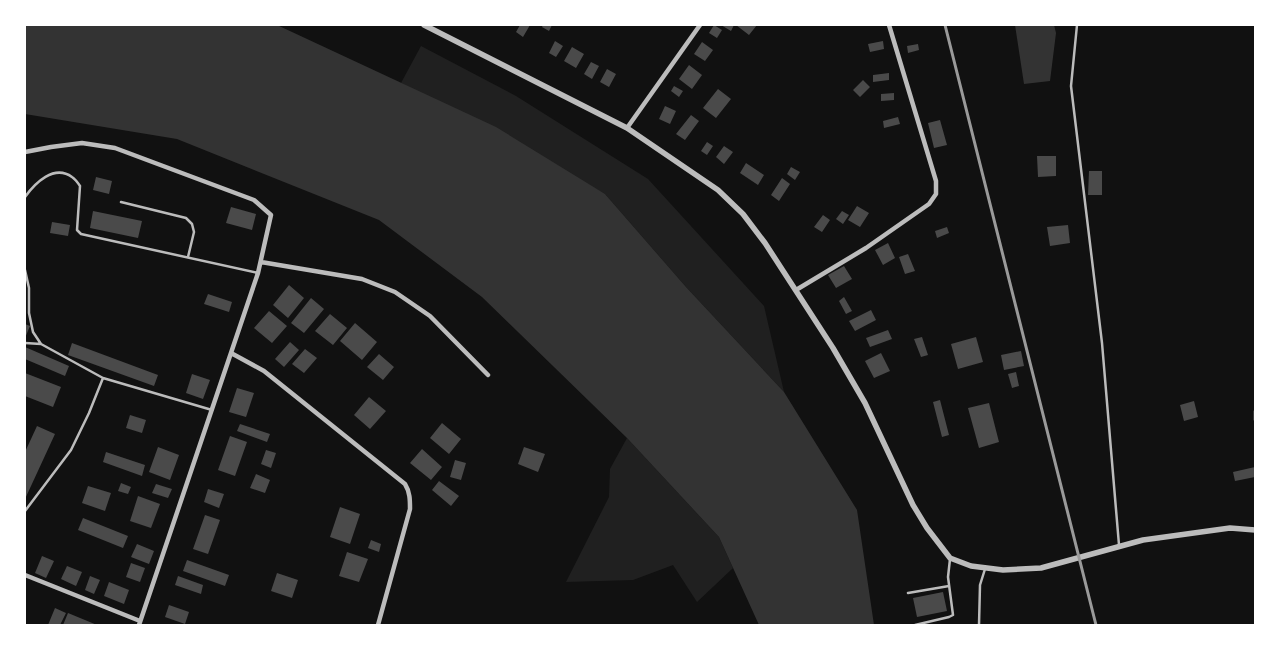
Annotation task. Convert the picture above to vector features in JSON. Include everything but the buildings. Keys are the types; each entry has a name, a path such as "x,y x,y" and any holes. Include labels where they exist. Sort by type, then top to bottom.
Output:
{"street":[{"path":"425,25 627,128 718,190 743,214 796,290 865,403 913,505 927,528 950,558 971,566 1003,570 1041,568 1143,540 1230,528 1255,530"},
{"path":"627,128 700,25"},
{"path":"796,290 866,248 929,204 936,194 936,181 889,25"},
{"path":"25,152 51,146 82,143 115,148 254,200 271,215 258,273 140,623 25,575"},
{"path":"261,262 362,279 395,292 430,316 488,375"},
{"path":"231,354 264,371 405,484 408,489 410,509 378,625"}],"lane":[{"path":"1077,25 1071,86 1102,344 1119,546"},
{"path":"25,197 35,183 50,175 61,173 72,177 80,186 77,230 81,234 258,273"},
{"path":"121,202 186,218 192,224 194,232 188,257"},
{"path":"25,270 30,288 29,313 33,332 40,344"},
{"path":"25,343 40,344 103,378 212,410"},
{"path":"25,511 72,450 103,378"},
{"path":"1255,411 1255,420"},
{"path":"915,625 953,615 948,577 950,558"},
{"path":"979,625 980,585 985,568"},
{"path":"908,593 949,586"}],"shaded area":[{"path":"25,25 277,25 496,127 605,194 686,287 784,392 857,510 874,625 759,625 719,537 627,438 482,297 379,220 177,139 25,114"},
{"path":"1015,25 1054,25 1056,33 1050,81 1024,84"},
{"path":"421,46 516,96 648,179 764,306 784,392 686,287 605,194 401,83"},
{"path":"627,438 719,537 733,568 697,602 673,565 633,580 566,582 609,497 610,469"}],"railway":[{"path":"945,25 1096,625"}]}
